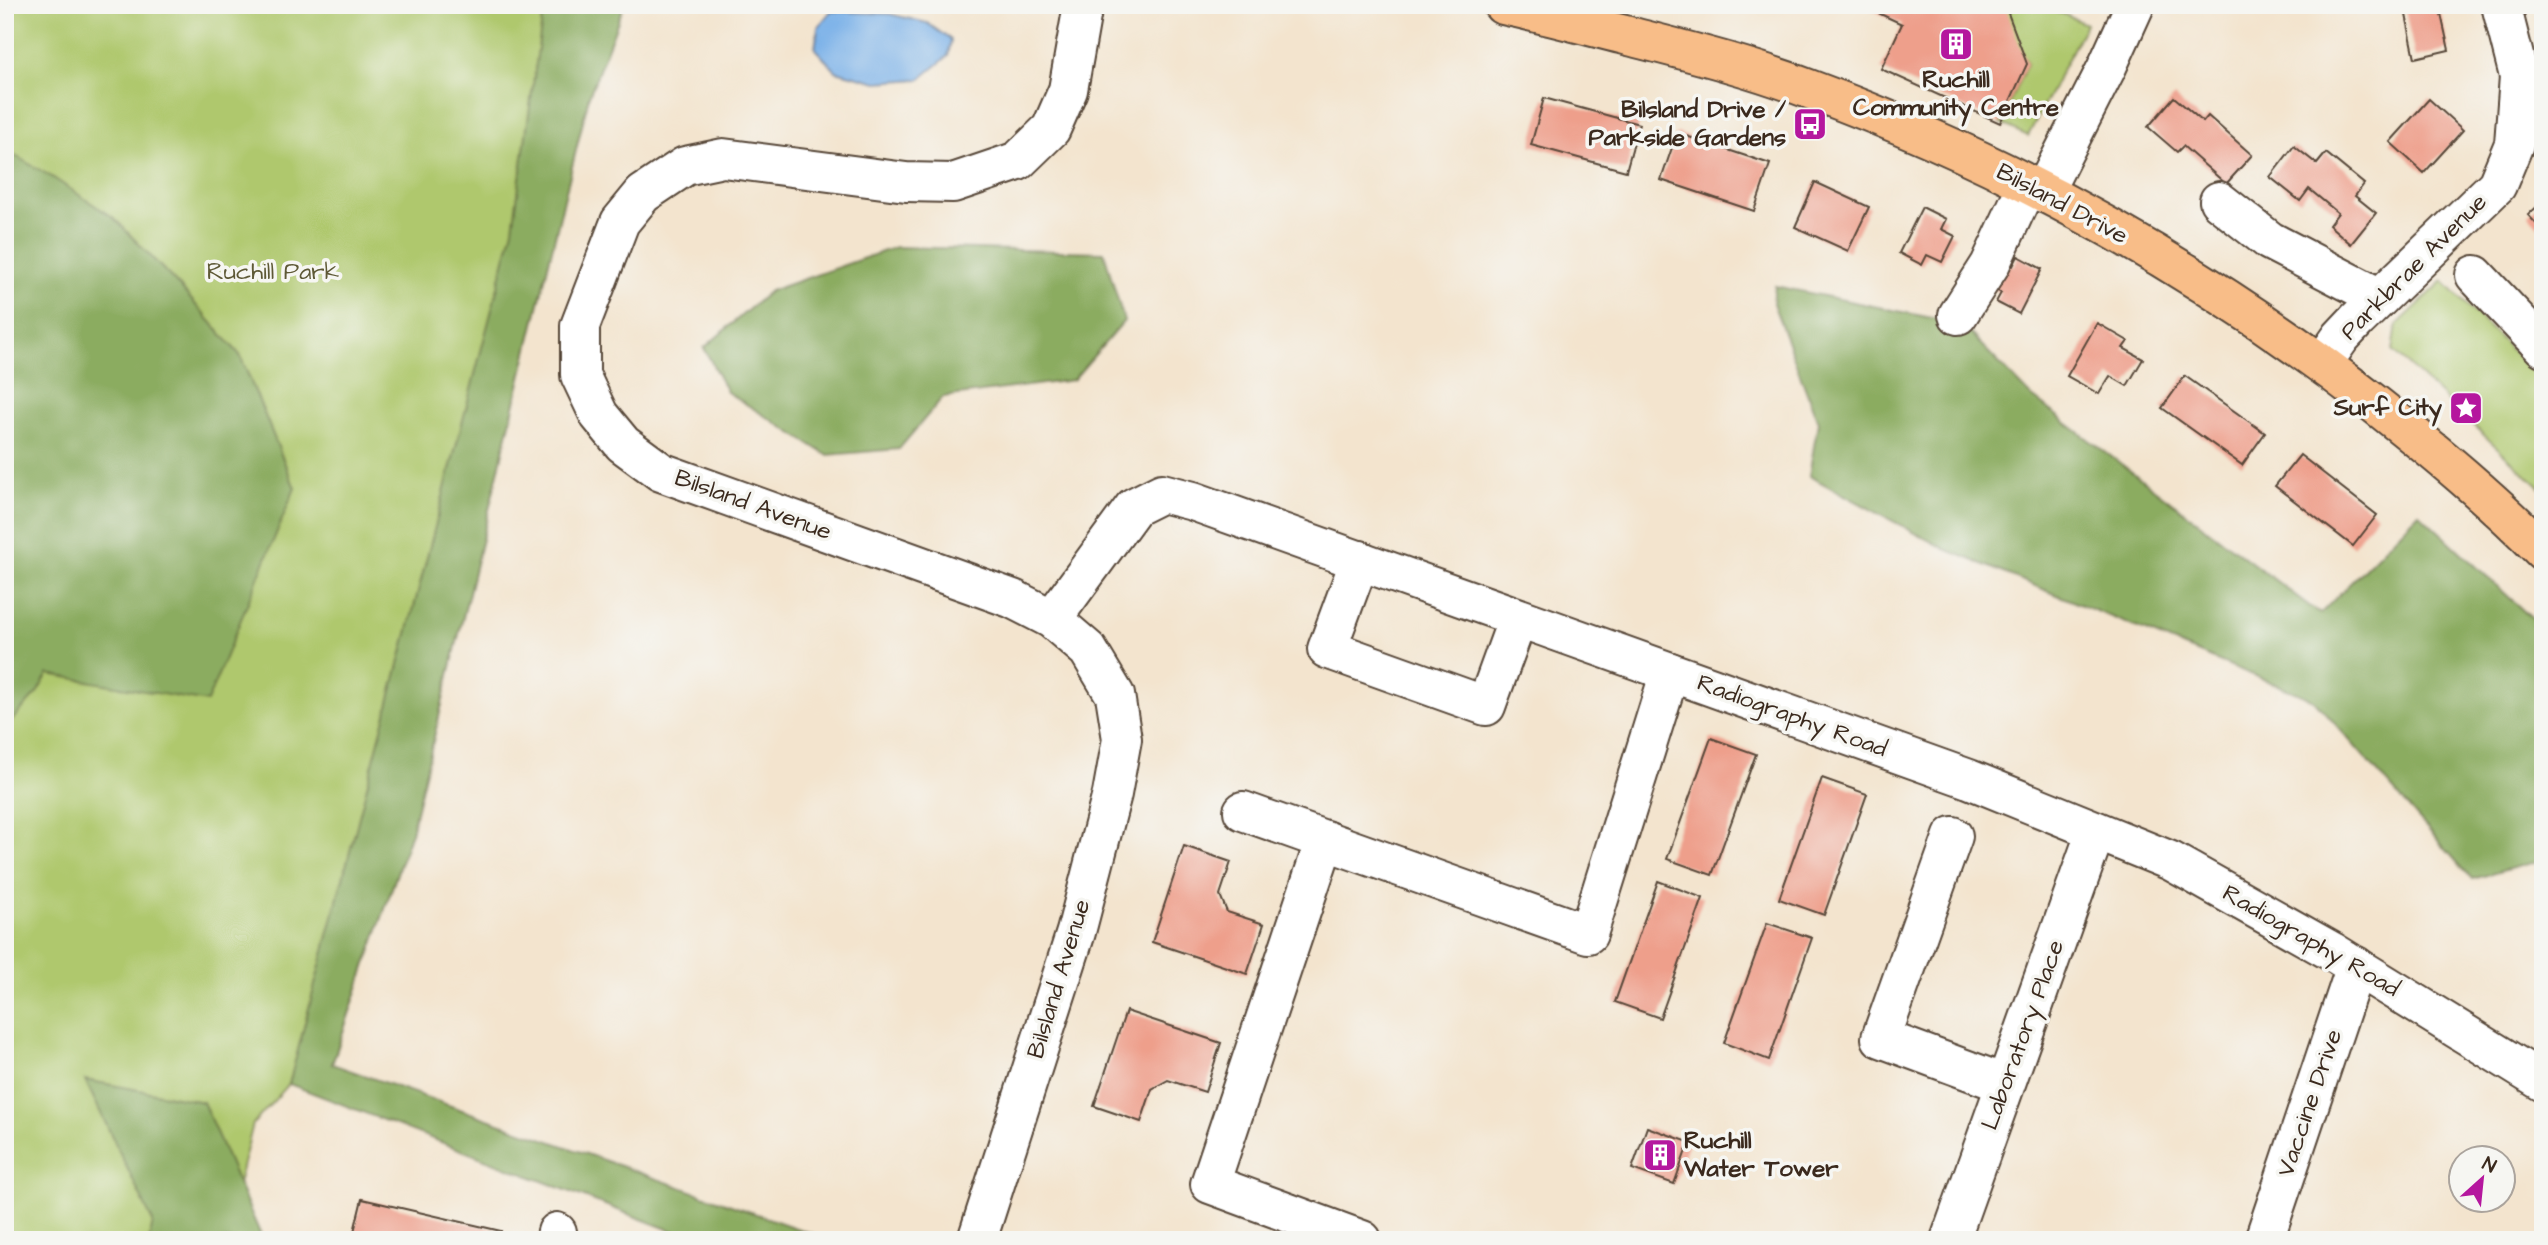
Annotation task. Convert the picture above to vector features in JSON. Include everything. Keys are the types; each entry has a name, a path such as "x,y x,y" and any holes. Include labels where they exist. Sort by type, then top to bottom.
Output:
{"main road":[{"name":"Bilsland Drive","path":"1503,5 1675,47 1798,85 1922,135 2035,189 2200,281 2322,364 2453,468 2543,551"}],"street":[{"name":"Bilsland Avenue","path":"977,1240 1076,932 1112,794 1122,739 1115,695 1088,650 1052,619 1013,599 661,472 623,444 599,415 580,375 580,326 620,222 643,194 685,166 723,158 906,182 953,183 1018,161 1051,128 1068,90 1083,5"},
{"path":"1958,315 2106,69 2135,5"},
{"name":"Parkbrae Avenue","path":"2322,364 2341,337 2497,185 2514,144 2518,76 2501,5"},
{"path":"2219,201 2270,241 2380,298"},
{"path":"2475,275 2543,347"},
{"name":"Radiography Road","path":"1052,619 1134,507 1162,493 1193,501 1969,779 2171,861 2356,966 2543,1082"},
{"path":"1360,560 1328,649 1486,706 1518,618"},
{"path":"1243,811 1588,934 1670,672"},
{"name":"Laboratory Place","path":"1950,1240 2096,831"},
{"path":"1952,835 1881,1038 2005,1084"},
{"path":"1325,840 1210,1184 1362,1240"},
{"name":"Vaccine Drive","path":"2264,1240 2356,966"}],"green space":[{"name":"Ruchill Park","path":"5,5 624,5 589,96 411,832 332,1064 289,1084 253,1124 224,1240 5,1240"},
{"path":"544,5 624,5 589,96 411,832 332,1064 830,1240 696,1240 289,1084 513,229"},
{"path":"2000,5 2043,5 2086,24 2028,136 2000,123 2027,64"},
{"path":"5,150 114,218 240,355 295,488 207,702 48,674 37,693 5,728"},
{"path":"896,247 1104,252 1124,321 1073,380 943,397 899,449 827,455 727,392 704,348 770,291"},
{"path":"2443,281 2543,382 2543,490 2393,351 2397,325"},
{"path":"1775,286 1961,324 2031,396 2320,614 2419,513 2543,629 2543,860 2472,879 2314,700 1945,549 1809,476 1818,422 1773,303"},
{"path":"85,1080 203,1102 263,1240 149,1240 153,1222"}],"water":[{"path":"831,11 890,14 927,23 951,40 948,56 920,79 877,82 836,71 815,49 818,27"}],"building":[{"name":"Ruchill Community Centre","path":"1861,5 2000,5 2006,8 2027,64 2000,123 1881,69 1902,24"},
{"path":"2404,5 2439,5 2449,50 2415,58"},
{"path":"2174,97 2203,122 2208,116 2252,155 2226,184 2183,146 2177,152 2148,127"},
{"path":"1544,98 1639,124 1626,171 1531,145"},
{"path":"2429,99 2463,130 2424,173 2390,142"},
{"path":"1677,133 1770,164 1754,211 1661,180"},
{"path":"2294,146 2317,164 2326,153 2364,184 2355,196 2376,213 2351,244 2329,225 2338,213 2309,189 2300,201 2270,177"},
{"path":"1815,182 1869,207 1848,251 1795,227"},
{"path":"2543,201 2543,231 2528,215"},
{"path":"1922,207 1946,219 1941,229 1955,236 1942,262 1927,255 1922,265 1899,253"},
{"path":"2018,256 2042,269 2019,314 1996,302 2001,293 1987,285 2000,259 2013,266"},
{"path":"2097,323 2128,341 2123,348 2143,359 2127,386 2110,376 2099,394 2067,376"},
{"path":"2185,376 2265,433 2242,465 2162,408"},
{"path":"2300,455 2377,515 2353,546 2275,486"},
{"path":"1711,738 1756,754 1712,875 1667,859"},
{"path":"1822,778 1867,794 1824,915 1779,899"},
{"path":"1184,846 1231,862 1220,895 1227,912 1264,924 1247,974 1152,942"},
{"path":"1658,881 1703,898 1660,1018 1615,1002"},
{"path":"1767,923 1812,938 1769,1060 1724,1043"},
{"path":"1126,1011 1221,1043 1205,1092 1168,1080 1152,1089 1141,1122 1094,1106"},
{"name":"Ruchill Water Tower","path":"1647,1127 1689,1142 1674,1184 1632,1169"},
{"path":"362,1199 501,1231 499,1240 352,1240"}],"place":[{"name":"Ruchill Community Centre","path":"1956,44"},
{"name":"Bilsland Drive / Parkside Gardens","path":"1810,124"},
{"name":"Surf City","path":"2466,408"},
{"name":"Ruchill Water Tower","path":"1660,1155"}]}
